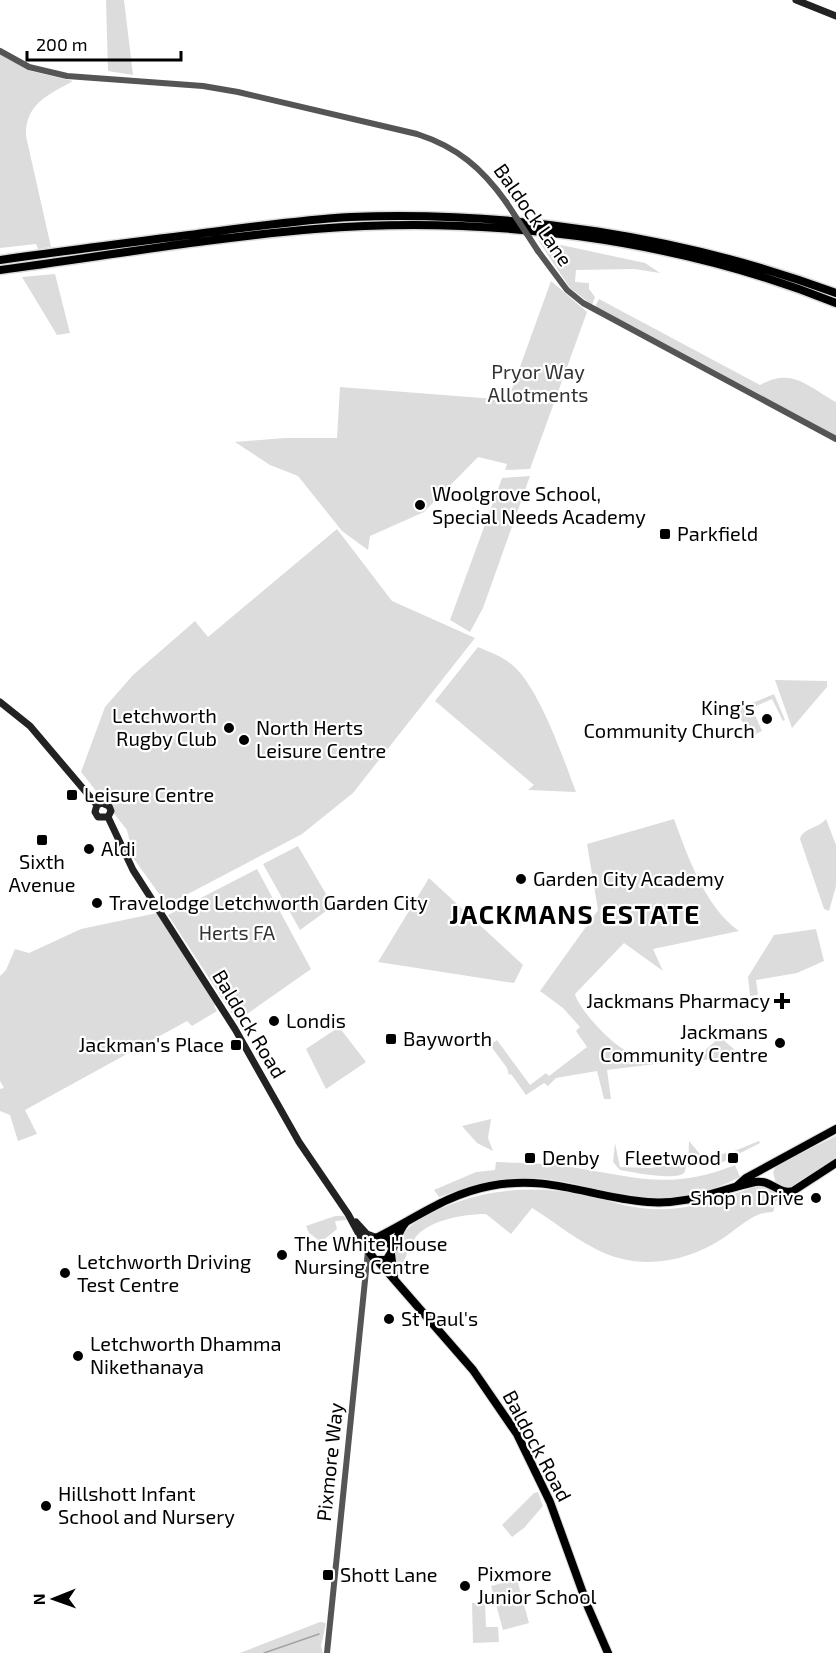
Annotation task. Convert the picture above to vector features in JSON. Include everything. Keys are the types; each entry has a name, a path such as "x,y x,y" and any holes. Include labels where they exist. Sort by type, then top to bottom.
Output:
{"highway":[{"path":"0,260 280,223 382,216 456,217 531,222 639,238 719,256 836,293"},
{"path":"0,270 315,229 448,226 557,235 645,249 716,265 836,303"}],"main road":[{"path":"796,0 836,16"},
{"name":"Baldock Road","path":"0,702 30,726 97,805 105,803 109,806 111,811 108,817 133,870 235,1029 304,1151 348,1214 368,1250"},
{"path":"737,1186 746,1178 836,1129"},
{"path":"407,1221 396,1234 386,1260 376,1260 368,1250 377,1237 446,1199 470,1190 518,1182 569,1186 620,1199 668,1203 709,1197 737,1186 763,1181 787,1193 836,1163"},
{"path":"770,1166 772,1184"},
{"name":"Baldock Road","path":"348,1214 362,1230 377,1237"},
{"path":"377,1237 387,1239 391,1250 395,1280"},
{"name":"Baldock Road","path":"376,1260 473,1370 517,1434 549,1499 588,1607 608,1653"}],"street":[{"name":"Baldock Lane","path":"0,51 29,66 67,76 203,86 238,92 417,134 443,143 471,161 506,202 567,290 583,303 836,439"},
{"name":"Pixmore Way","path":"327,1653 368,1250"},
{"name":"Pixmore Way","path":"366,1274 376,1260"}],"green space":[{"path":"106,0 124,0 133,75 108,71"},
{"path":"0,54 31,71 73,81 40,102 29,116 27,125 26,136 51,247 38,249 36,244 0,248"},
{"path":"538,240 645,263 660,273 634,269 576,270 575,282 589,283 589,289 595,297 592,305 570,288"},
{"path":"55,274 70,333 57,335 22,277"},
{"name":"Pryor Way Allotments","path":"551,281 587,312 530,469 505,470 507,464 478,457 424,512 370,536 368,550 342,531 298,476 270,465 235,442 284,438 337,438 340,387 508,400"},
{"path":"599,299 760,385 771,380 790,378 808,385 836,402 836,437 595,307"},
{"path":"530,476 483,608 470,632 450,620 502,478"},
{"name":"North Herts Leisure Centre","path":"337,529 392,601 475,638 353,793 302,834 167,905 134,859 127,830 81,772 105,707 133,675 195,621 208,637"},
{"path":"478,647 507,661 521,674 531,688 549,724 576,792 528,790 534,785 435,701"},
{"path":"775,680 827,681 827,687 792,728"},
{"path":"774,694 785,720 783,721 772,699 752,708 762,731 754,735 733,711"},
{"path":"674,819 692,865 707,895 716,909 739,931 653,949 663,971 624,943 575,994 590,1018 614,1043 638,1055 671,1056 671,1062 607,1070 611,1099 604,1099 597,1071 556,1078 548,1086 544,1083 526,1095 511,1074 509,1075 507,1068 490,1045 497,1040 530,1085 546,1073 549,1076 587,1047 576,1031 580,1027 563,1008 540,991 598,910 587,844"},
{"path":"826,819 836,845 836,886 829,911 824,909 800,839 804,832"},
{"path":"298,846 333,906 300,930 263,864"},
{"name":"Herts FA","path":"257,869 311,969 237,1021 168,915"},
{"path":"429,878 523,965 514,983 378,962"},
{"path":"157,913 219,1003 214,1006 217,1011 192,1026 187,1021 25,1110 37,1134 18,1141 10,1115 0,1111 0,1089 4,1088 0,1081 0,976 6,970 15,949 29,953 81,929"},
{"path":"816,929 824,961 797,973 756,980 758,995 750,996 748,977 774,935"},
{"path":"339,1027 366,1062 326,1089 306,1049"},
{"path":"720,1037 742,1056 693,1061"},
{"path":"491,1119 488,1138 493,1151 477,1143 462,1126"},
{"path":"836,1136 836,1159 788,1190 776,1184 773,1172 777,1165"},
{"path":"689,1141 704,1159 759,1141 760,1143 715,1166 706,1163 688,1167"},
{"path":"615,1143 620,1167 649,1168 687,1163 684,1173 663,1176 620,1170 613,1162"},
{"path":"496,1162 562,1166 653,1180 691,1178 735,1165 740,1177 700,1193 657,1199 628,1197 538,1178 491,1182 439,1197 434,1190 476,1172 495,1170"},
{"path":"758,1186 766,1186 778,1196 773,1212 760,1214 710,1246 678,1258 644,1262 610,1255 578,1239 532,1208 511,1234 486,1214 467,1215 436,1223 426,1228 413,1241 399,1275 394,1272 395,1251 398,1242 408,1228 433,1212 470,1198 507,1191 545,1190 584,1195 634,1207 665,1209 706,1203"},
{"path":"335,1216 344,1216 347,1220 335,1221 337,1229 321,1242 309,1233 306,1226"},
{"path":"538,1492 543,1506 524,1528 512,1537 502,1525 534,1493"},
{"path":"517,1579 529,1623 503,1630 491,1586"},
{"path":"472,1603 485,1603 486,1627 498,1627 499,1642 473,1643"},
{"path":"320,1622 326,1623 321,1646 323,1653 240,1653"}],"waterway":[{"path":"264,1653 319,1634"}],"place":[{"name":"Woolgrove School, Special Needs Academy","path":"420,505"},
{"name":"Parkfield","path":"665,534"},
{"name":"King's Community Church","path":"767,719"},
{"name":"Letchworth Rugby Club","path":"229,728"},
{"name":"North Herts Leisure Centre","path":"244,740"},
{"name":"Leisure Centre","path":"72,795"},
{"name":"Sixth Avenue","path":"42,840"},
{"name":"Aldi","path":"89,849"},
{"name":"Garden City Academy","path":"521,879"},
{"name":"Travelodge Letchworth Garden City","path":"97,903"},
{"name":"Jackmans Pharmacy","path":"782,1001"},
{"name":"Londis","path":"274,1021"},
{"name":"Bayworth","path":"391,1039"},
{"name":"Jackmans Community Centre","path":"780,1043"},
{"name":"Jackman's Place","path":"236,1045"},
{"name":"Denby","path":"530,1158"},
{"name":"Fleetwood","path":"733,1158"},
{"name":"Shop n Drive","path":"816,1198"},
{"name":"The White House Nursing Centre","path":"282,1255"},
{"name":"Letchworth Driving Test Centre","path":"65,1273"},
{"name":"St Paul's","path":"389,1319"},
{"name":"Letchworth Dhamma Nikethanaya","path":"78,1356"},
{"name":"Hillshott Infant School and Nursery","path":"46,1506"},
{"name":"Shott Lane","path":"328,1575"},
{"name":"Pixmore Junior School","path":"465,1586"}],"district":[{"name":"JACKMANS ESTATE","path":"575,915"}]}
